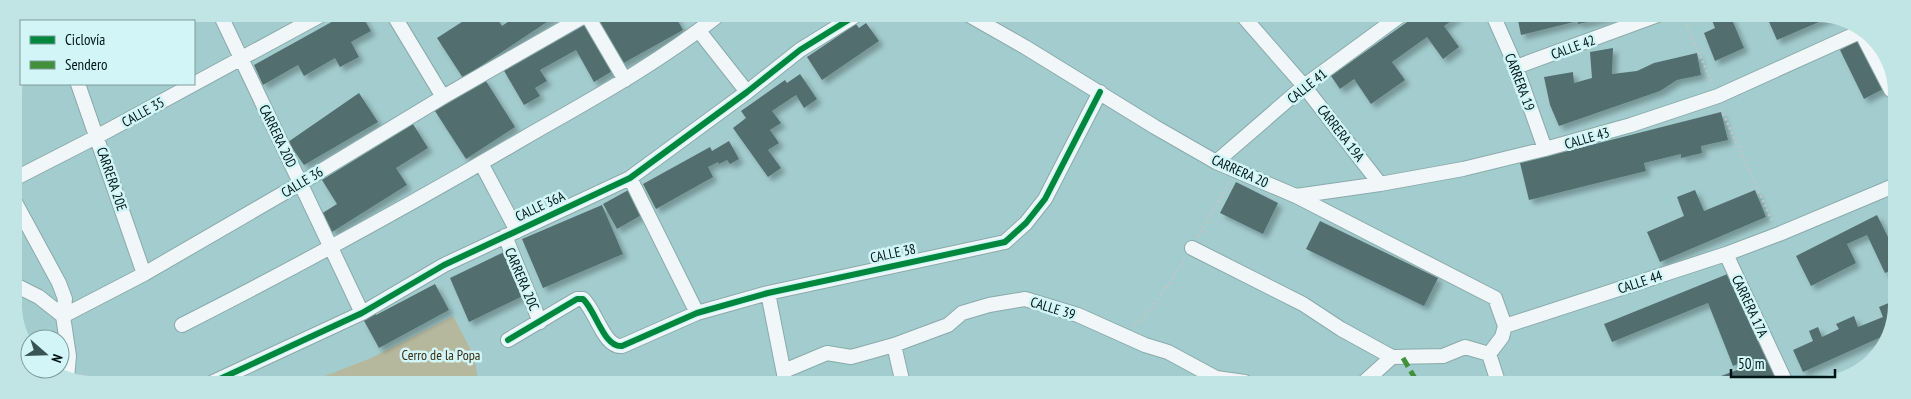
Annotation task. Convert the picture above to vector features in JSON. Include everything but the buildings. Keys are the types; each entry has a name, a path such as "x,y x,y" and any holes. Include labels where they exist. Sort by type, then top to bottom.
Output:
{"street":[{"name":"CARRERA 20D","path":"224,22 362,313"},
{"name":"CALLE 35","path":"195,83 308,22"},
{"path":"398,22 443,96"},
{"name":"CALLE 36","path":"63,316 144,274 300,184 443,96 573,22"},
{"path":"592,22 625,80"},
{"path":"182,325 331,248 481,163 625,80 710,22"},
{"name":"CALLE 36A","path":"226,376 362,313 444,265 630,178 747,92 800,50 845,22"},
{"name":"CARRERA 20","path":"981,22 1216,162 1296,196 1495,298 1505,326"},
{"name":"CARRERA 19A","path":"1248,22 1304,86 1380,184"},
{"name":"CALLE 41","path":"1216,162 1304,86 1391,22"},
{"name":"CARRERA 19","path":"1496,22 1516,67 1545,150"},
{"name":"CALLE 42","path":"1516,67 1639,22"},
{"path":"699,31 747,92"},
{"name":"CALLE 43","path":"1296,196 1380,184 1463,169 1545,150 1631,125 1717,96 1856,33"},
{"path":"1866,42 1887,83"},
{"name":"CARRERA 20E","path":"78,85 98,136 144,274"},
{"name":"CALLE 35","path":"22,175 192,85"},
{"name":"CALLE 38","path":"540,322 577,299 583,299 589,305 610,342 616,346 622,346 697,313 768,294 1005,242 1026,223 1045,199 1100,92"},
{"name":"CARRERA 20C","path":"481,163 511,234 540,322"},
{"path":"630,178 697,313"},
{"name":"CALLE 44","path":"1505,326 1726,254 1888,188"},
{"path":"22,215 59,283 65,299 63,316 65,329"},
{"path":"1192,248 1303,304 1341,329 1392,357 1443,356 1465,347 1488,354"},
{"name":"CARRERA 17A","path":"1726,254 1783,376"},
{"path":"22,288 39,296 63,316"},
{"path":"768,294 785,376"},
{"name":"CALLE 39","path":"787,376 827,354 851,357 894,345 948,325 962,313 989,305 1025,299 1078,315 1145,345 1168,352 1212,376"},
{"path":"508,340 540,322"},
{"path":"1488,354 1502,337 1505,326"},
{"path":"894,345 901,376"},
{"path":"1488,354 1496,376"},
{"path":"1371,376 1392,357"}],"path":[{"path":"1685,22 1779,234"}],"green space":[{"name":"Cerro de la Popa","path":"453,316 474,356 478,376 325,376 371,358"}],"marked path":[{"path":"1403,358 1414,376"}],"cycle path":[{"path":"226,376 362,313 444,265 630,178 747,92 800,50 845,22"},
{"path":"508,340 577,299 583,299 605,335 616,345 622,346 697,313 768,293 1005,242 1026,223 1045,199 1100,92"}]}
